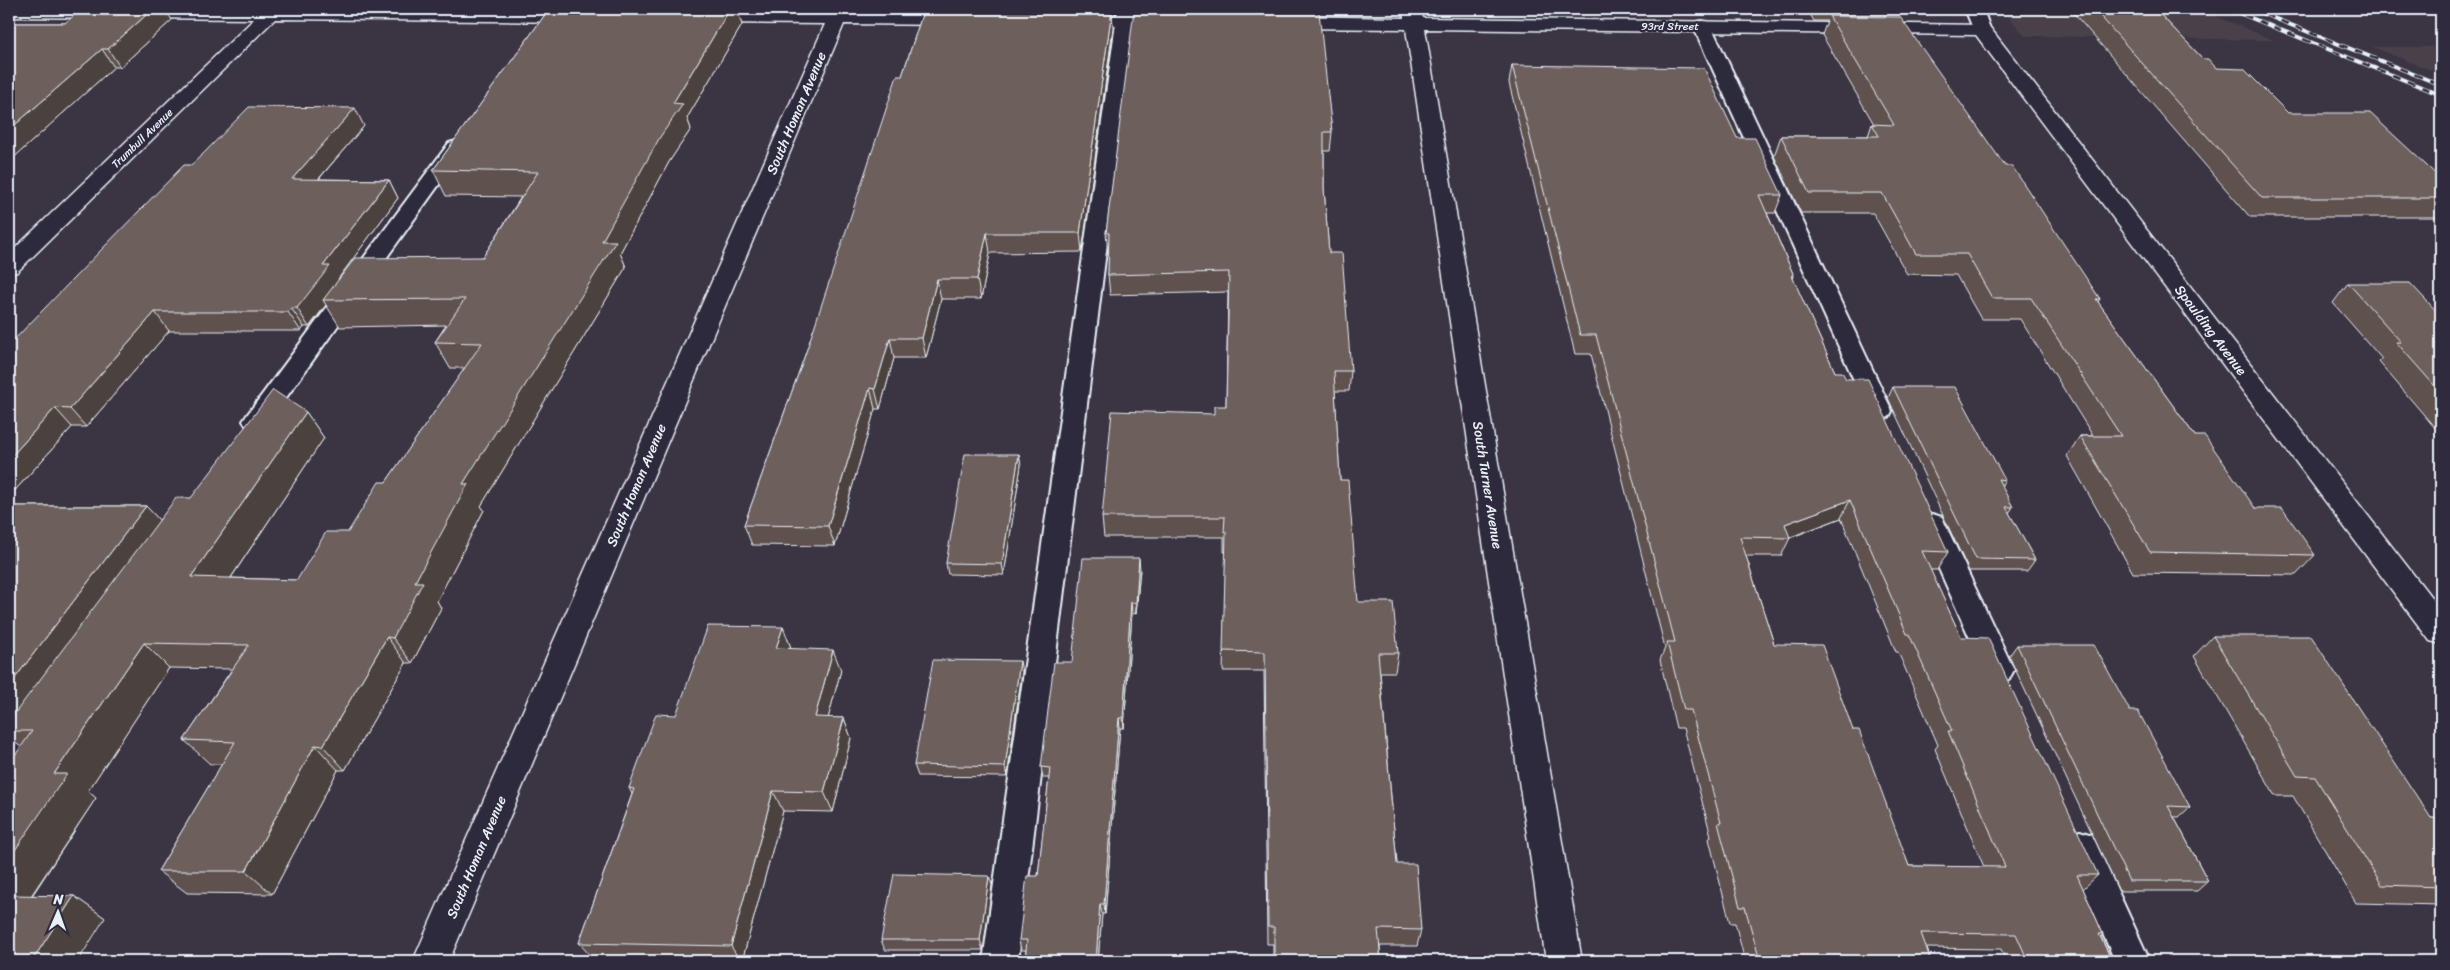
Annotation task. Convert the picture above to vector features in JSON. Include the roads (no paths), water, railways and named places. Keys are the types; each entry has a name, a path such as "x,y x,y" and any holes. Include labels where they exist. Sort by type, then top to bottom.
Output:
{"street":[{"path":"9,11 554,12 601,16"},
{"name":"Trumbull Avenue","path":"9,267 272,11"},
{"path":"689,17 839,14 976,20"},
{"name":"South Homan Avenue","path":"432,961 839,14"},
{"path":"1056,20 1126,15 1185,22"},
{"name":"93rd Street","path":"1265,22 1413,16 1702,26 1978,19"},
{"name":"South Turner Avenue","path":"1413,16 1564,961"},
{"name":"Spaulding Avenue","path":"1978,19 2441,632"}],"lane":[{"path":"534,40 554,12"},
{"path":"1000,961 1126,15"},
{"path":"1702,26 1890,435"},
{"path":"245,436 469,129"},
{"path":"1920,498 2008,689"},
{"path":"9,758 50,702"},
{"path":"2070,825 2133,961"}],"railway":[{"path":"2229,9 2441,95"},
{"path":"2251,9 2441,85"}]}
